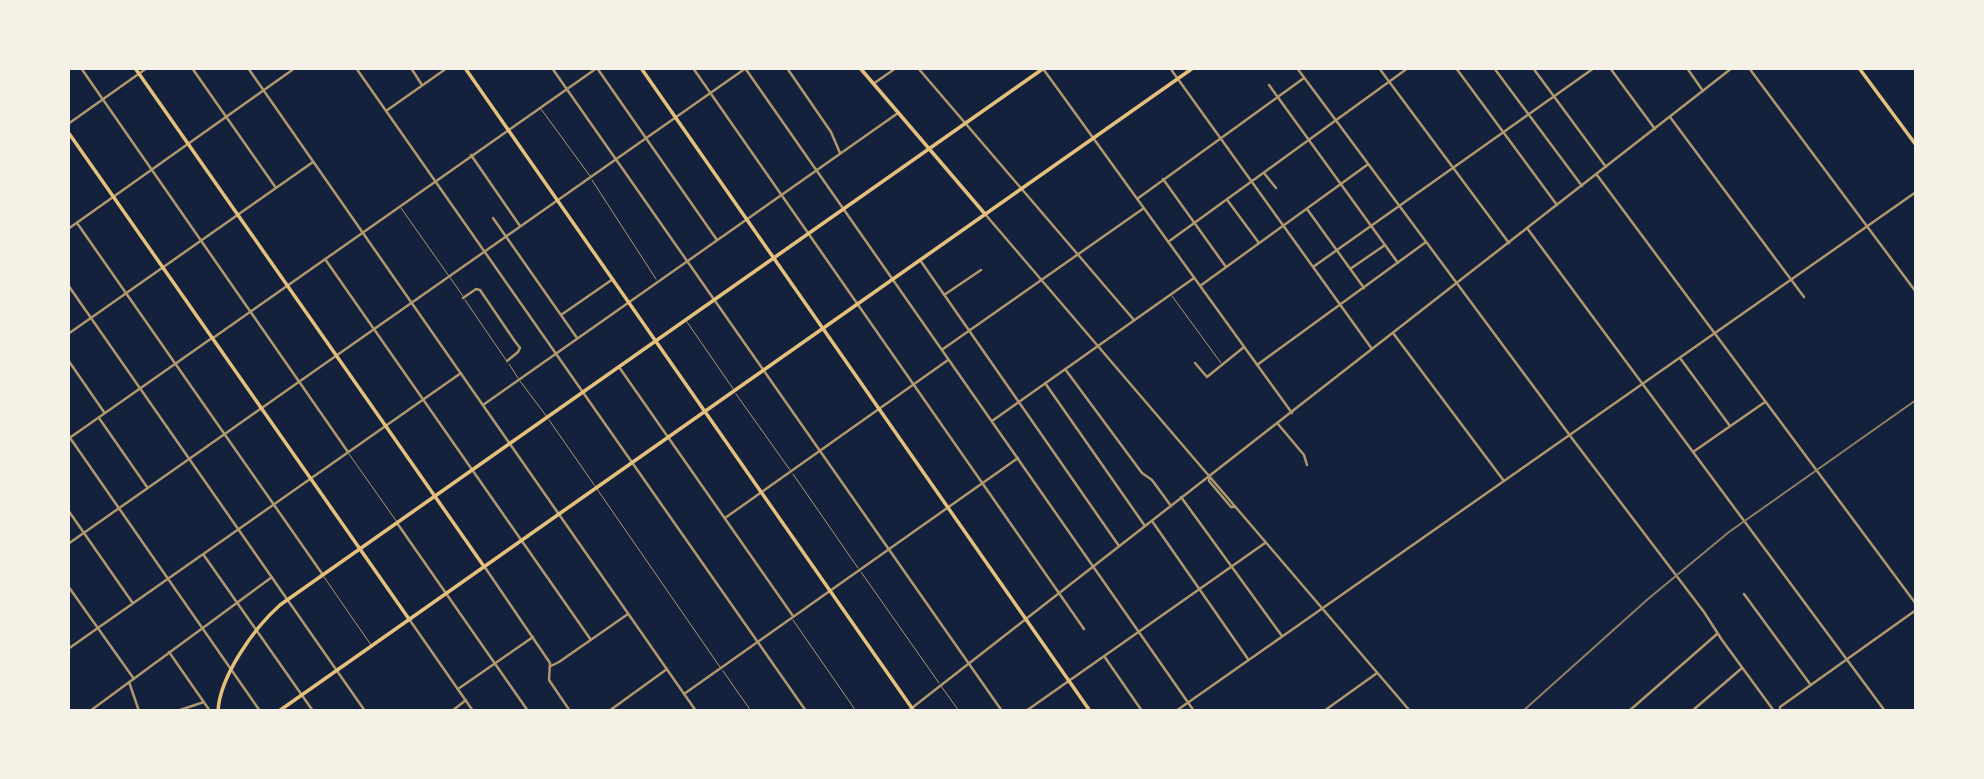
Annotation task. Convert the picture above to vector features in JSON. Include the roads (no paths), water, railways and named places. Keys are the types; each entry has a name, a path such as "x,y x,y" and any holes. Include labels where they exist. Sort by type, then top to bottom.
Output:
{"main road":[{"path":"135,68 484,566"},
{"path":"465,68 912,710"},
{"path":"641,68 1090,711"},
{"path":"860,68 985,214"},
{"path":"279,711 1193,68"},
{"path":"1859,68 1916,145"},
{"path":"218,711 221,690 231,668 270,613 1043,69"},
{"path":"68,132 409,619"}],"street":[{"path":"81,68 348,452"},
{"path":"68,124 147,68"},
{"path":"192,68 276,188"},
{"path":"248,68 696,711"},
{"path":"68,229 295,68"},
{"path":"356,68 806,711"},
{"path":"411,68 422,85"},
{"path":"386,111 447,68"},
{"path":"552,68 1002,711"},
{"path":"260,711 69,438 597,68 717,240"},
{"path":"693,68 1084,629"},
{"path":"68,544 745,68 1194,711"},
{"path":"787,68 831,132 840,153"},
{"path":"873,85 896,68"},
{"path":"918,68 1134,320"},
{"path":"1170,68 1372,349"},
{"path":"1297,68 1704,612 1774,711"},
{"path":"1379,68 1509,243"},
{"path":"1168,242 1408,68"},
{"path":"1456,68 1558,205"},
{"path":"1494,68 1582,186"},
{"path":"1533,68 1606,167"},
{"path":"1313,267 1594,68"},
{"path":"1610,68 1655,129"},
{"path":"1686,68 1703,91"},
{"path":"912,710 1732,68"},
{"path":"1749,68 1916,292"},
{"path":"1043,69 1292,413"},
{"path":"1137,199 1304,78"},
{"path":"1269,85 1398,263"},
{"path":"483,405 898,113"},
{"path":"1670,117 1804,297"},
{"path":"471,155 520,226"},
{"path":"68,334 313,162"},
{"path":"1200,286 1368,164"},
{"path":"1264,173 1276,188"},
{"path":"1597,175 1916,604"},
{"path":"1163,179 1226,267"},
{"path":"1175,711 1916,192"},
{"path":"1227,200 1259,243"},
{"path":"942,350 1144,208"},
{"path":"1307,209 1364,288"},
{"path":"985,214 1209,476 1212,485 1231,507 1235,508 1410,711"},
{"path":"493,218 578,338"},
{"path":"77,223 323,575"},
{"path":"1527,228 1885,711"},
{"path":"1257,365 1426,242"},
{"path":"1350,269 1385,245"},
{"path":"325,259 591,640"},
{"path":"920,260 1119,546"},
{"path":"944,295 981,270"},
{"path":"992,421 1194,278"},
{"path":"561,315 613,279"},
{"path":"68,285 365,711"},
{"path":"463,298 476,289 480,290 520,348 507,361"},
{"path":"1393,333 1504,481"},
{"path":"1195,363 1206,377 1244,347"},
{"path":"1680,358 1730,426"},
{"path":"725,518 949,359"},
{"path":"68,360 105,413"},
{"path":"619,367 792,617"},
{"path":"1065,369 1143,474 1152,480 1171,506"},
{"path":"68,649 461,373"},
{"path":"1045,383 1145,526"},
{"path":"1693,452 1765,402"},
{"path":"99,418 148,488"},
{"path":"1278,424 1304,455 1307,465"},
{"path":"684,694 1018,458"},
{"path":"1181,498 1282,636"},
{"path":"68,510 133,603"},
{"path":"1152,521 1249,660"},
{"path":"397,523 528,711"},
{"path":"1026,711 1265,543"},
{"path":"203,554 313,711"},
{"path":"484,566 551,666 549,680 570,711"},
{"path":"92,710 272,577"},
{"path":"68,586 134,679"},
{"path":"1744,594 1811,685"},
{"path":"1780,711 1780,707 1916,610"},
{"path":"551,666 628,614"},
{"path":"409,619 473,711"},
{"path":"1629,711 1717,634"},
{"path":"458,690 533,637"},
{"path":"169,652 210,711"},
{"path":"1104,656 1142,711"},
{"path":"1692,711 1742,668"},
{"path":"608,711 667,669"},
{"path":"1324,711 1377,673"},
{"path":"129,682 139,711"},
{"path":"452,711 466,701"},
{"path":"177,711 204,702"}],"lane":[{"path":"540,107 590,177 658,282"},
{"path":"400,206 751,711"},
{"path":"1170,295 1222,365"},
{"path":"685,320 958,711"},
{"path":"348,452 397,523"},
{"path":"323,575 372,646"},
{"path":"792,617 856,711"}],"railway":[{"path":"1523,711 1648,599 1729,532 1916,400"}]}
